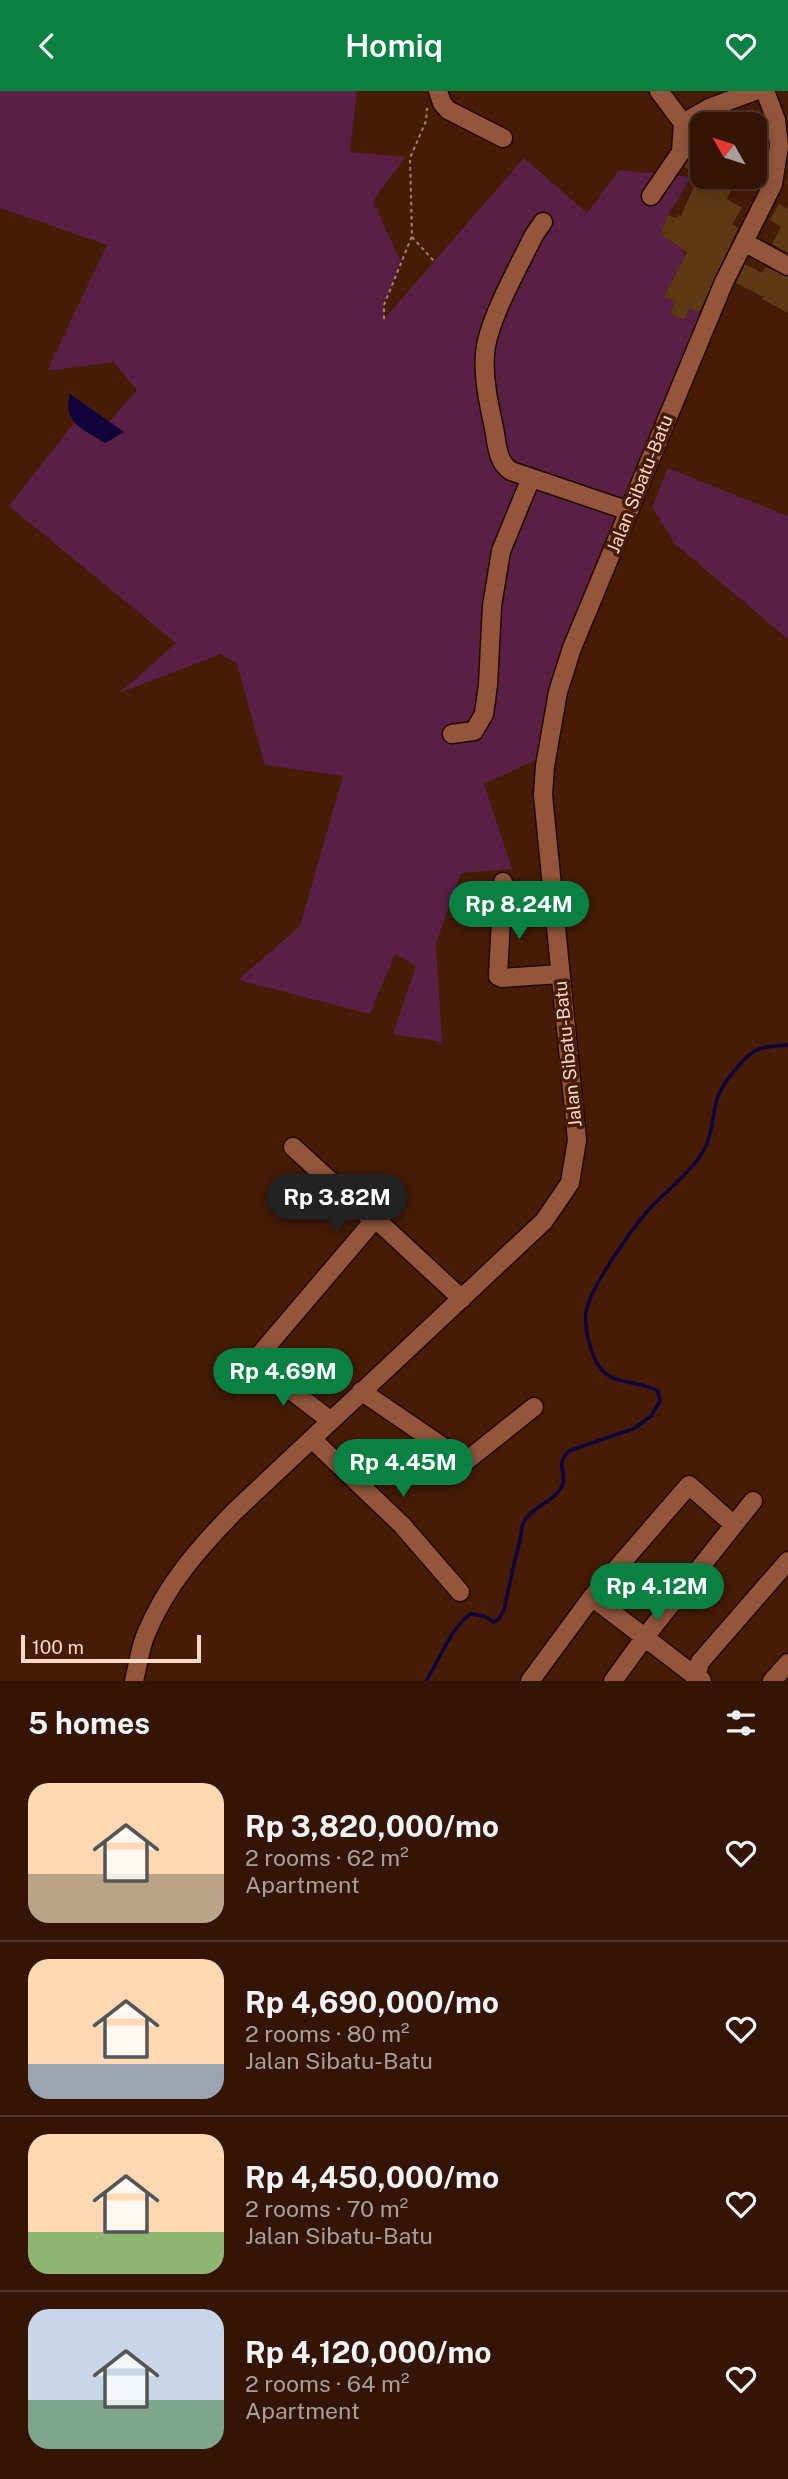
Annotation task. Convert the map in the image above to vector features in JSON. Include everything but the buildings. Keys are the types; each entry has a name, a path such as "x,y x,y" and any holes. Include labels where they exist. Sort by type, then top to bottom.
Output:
{"street":[{"path":"651,196 681,152 683,123 659,91"},
{"path":"683,123 709,108 755,91"},
{"name":"Jalan Sibatu-Batu","path":"134,1681 146,1635 176,1577 204,1543 234,1511 544,1221 573,1176 577,1140 544,814 545,766 558,692 572,648 628,511 724,282 763,207 777,168 782,123 765,91"},
{"path":"433,96 448,110 503,138"},
{"path":"543,222 534,235 492,324 484,357 488,403 499,458 507,469 628,511"},
{"path":"744,241 788,265"},
{"path":"452,734 474,731 484,714 492,606 500,551 531,478"},
{"path":"503,881 498,976 502,978 561,974"},
{"path":"293,1147 462,1299"},
{"path":"331,1421 258,1365 256,1359 352,1245 375,1222"},
{"path":"361,1391 465,1462 534,1407"},
{"path":"312,1439 402,1524 460,1592"},
{"path":"530,1681 592,1597 689,1485 734,1525"},
{"path":"613,1681 753,1501"},
{"path":"592,1597 693,1678 700,1662 788,1561"},
{"path":"772,1681 788,1663"}],"path":[{"path":"384,319 384,305 412,236 410,159 433,96"},
{"path":"412,236 434,261"}],"shaded area":[{"path":"0,91 357,91 350,152 405,157 373,201 401,262 384,305 385,318 524,158 587,213 619,170 690,177 660,234 682,249 685,257 664,296 676,302 670,313 684,320 690,308 700,313 732,289 581,650 554,751 484,784 512,869 461,873 436,943 442,1042 393,1034 416,966 395,954 370,1014 238,980 300,926 343,776 265,765 237,664 221,654 119,693 176,643 9,506 74,423 105,443 123,432 109,422 137,390 113,362 47,371 107,245 0,208"},
{"path":"70,394 124,432 105,443 82,429 69,412"},
{"path":"668,468 788,516 788,639 675,544 652,507"}],"waterway":[{"path":"426,1681 450,1637 470,1614 484,1616 494,1622 499,1619 504,1610 522,1526 531,1513 554,1497 562,1486 562,1460 569,1451 635,1428 651,1416 660,1401 658,1391 614,1378 600,1368 586,1330 589,1301 614,1256 636,1226 699,1158 711,1131 717,1099 735,1069 756,1051 765,1047 788,1045"}]}
